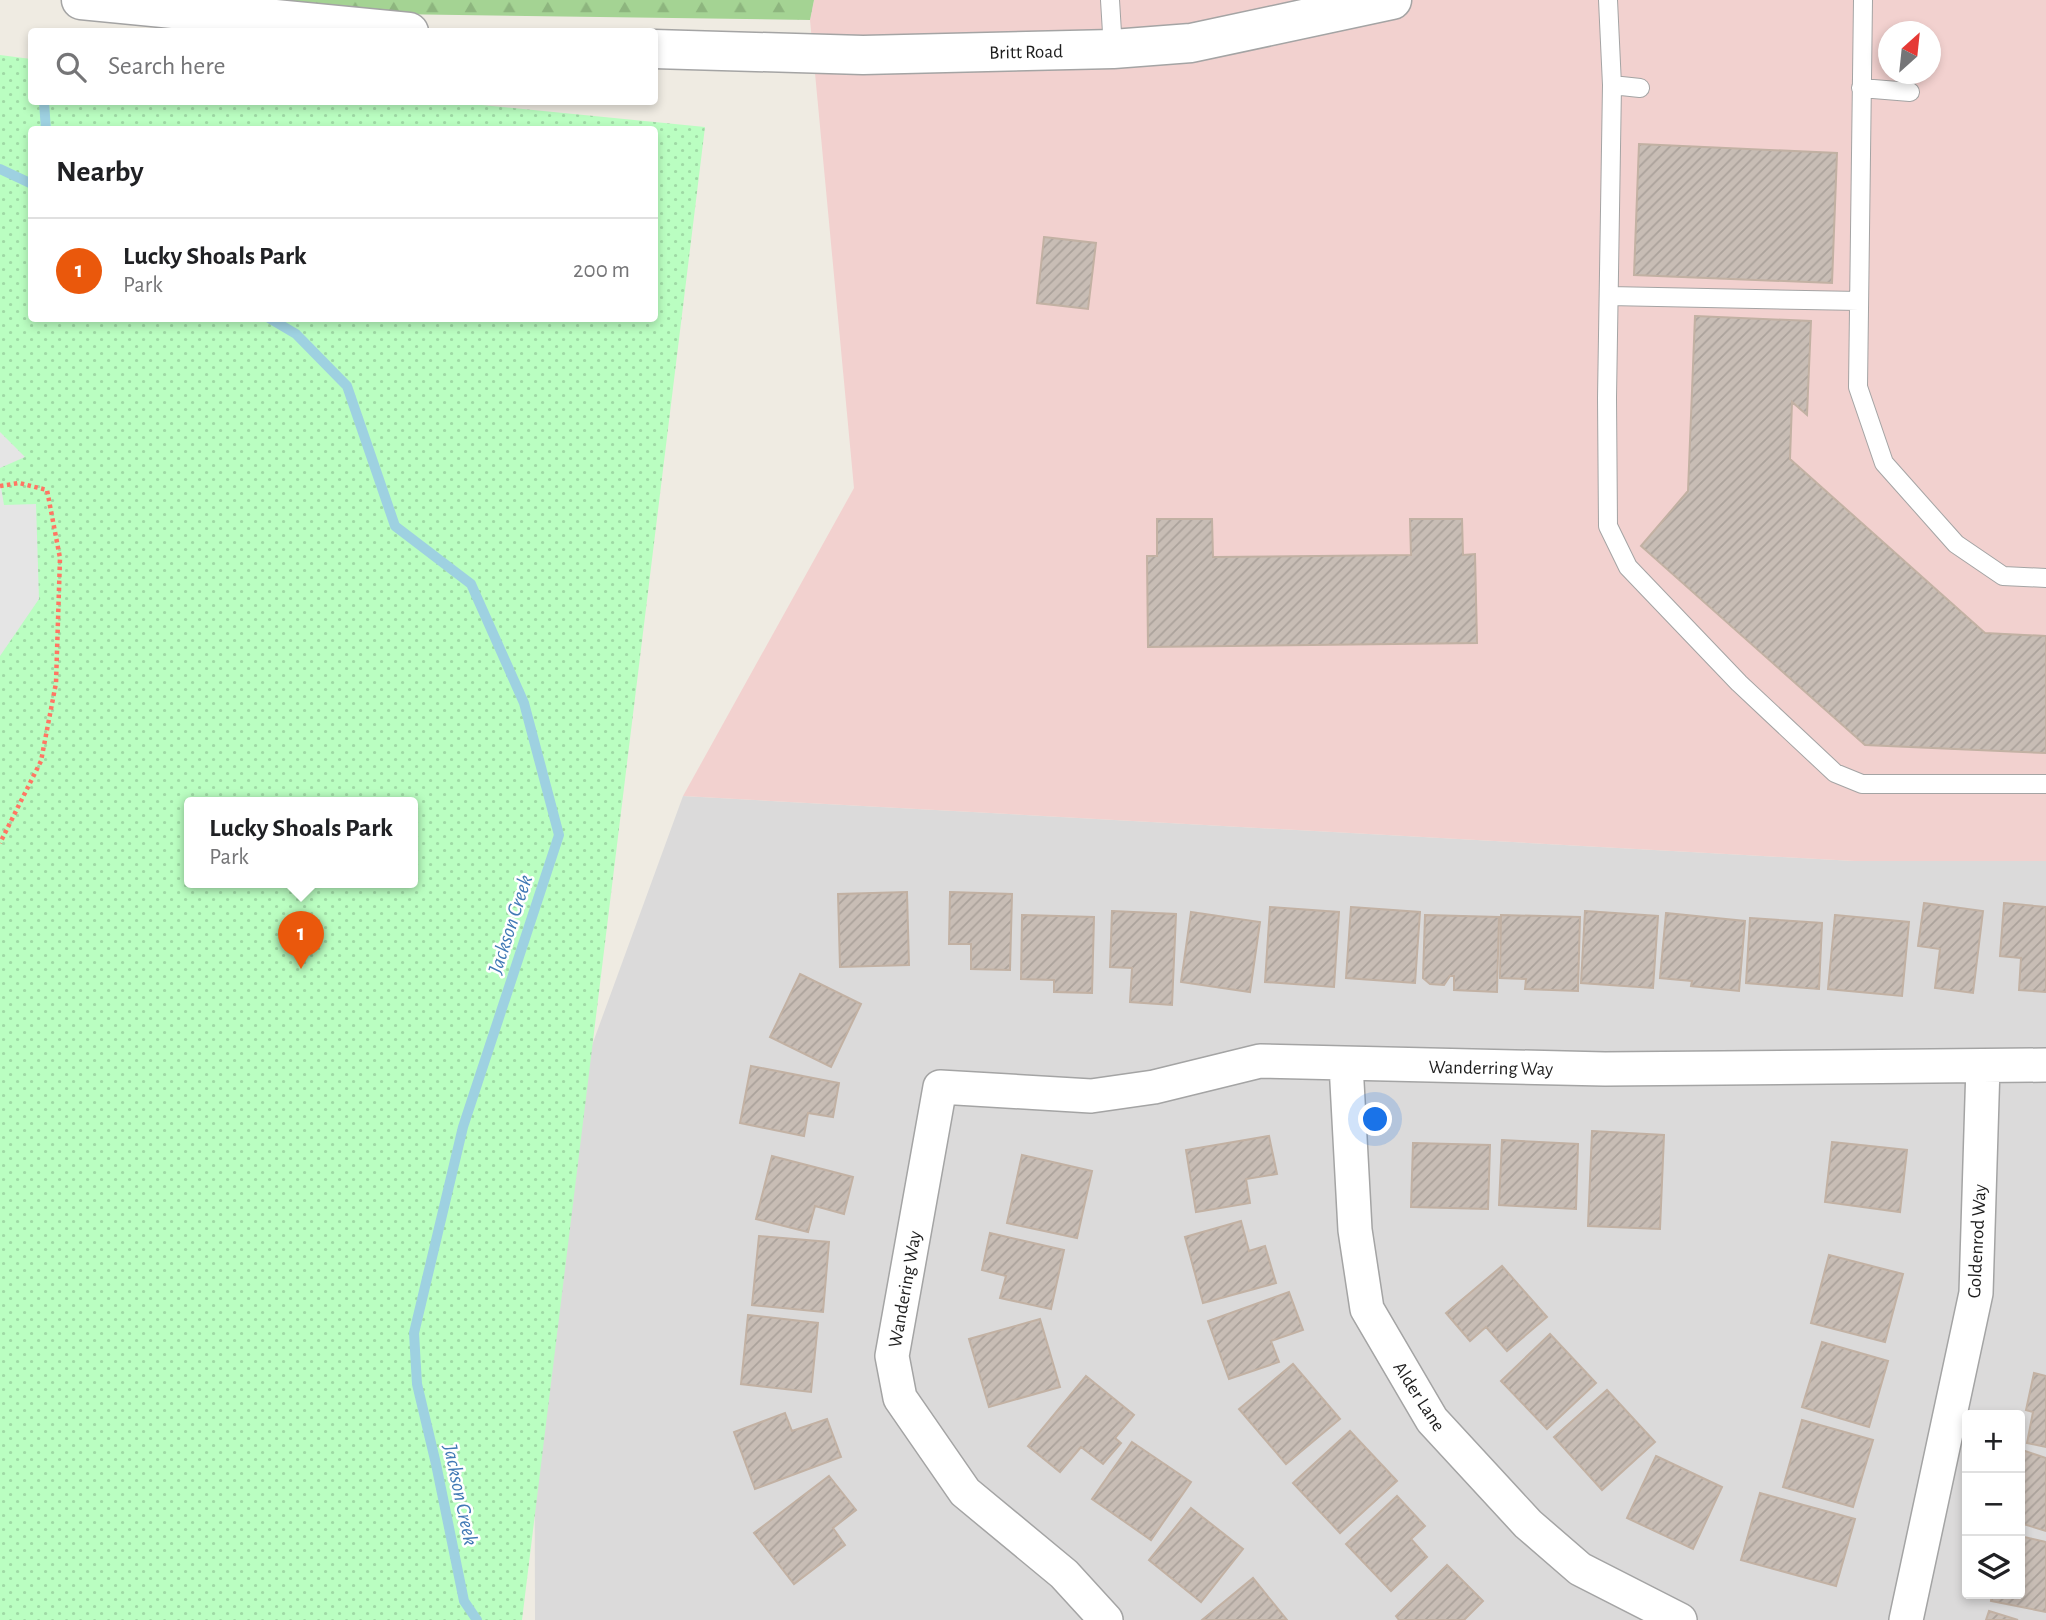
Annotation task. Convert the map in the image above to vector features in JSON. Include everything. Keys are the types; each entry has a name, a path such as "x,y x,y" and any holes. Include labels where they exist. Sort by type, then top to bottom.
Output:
{"street":[{"path":"81,0 199,6 378,28"},
{"name":"Britt Road","path":"658,49 863,55 1113,49 1191,43 1392,0"},
{"name":"Wanderring Way","path":"940,1087 1091,1096 1154,1087 1260,1061 1605,1069 2046,1065"},
{"name":"Alder Lane","path":"1346,1063 1354,1230 1367,1309 1432,1420 1528,1524 1580,1569 1680,1620"},
{"name":"Goldenrod Way","path":"1906,1620 1976,1293 1983,1066"},
{"name":"Wandering Way","path":"940,1087 892,1356 900,1398 965,1492 1064,1574 1106,1620"}],"lane":[{"path":"1110,0 1113,49"},
{"path":"1608,0 1612,85 1608,526 1628,567 1740,683 1835,773 1862,785 2046,784"},
{"path":"1863,0 1858,387 1884,463 1956,544 2003,576 2046,578"},
{"path":"1612,85 1640,88"},
{"path":"1861,88 1910,92"},
{"path":"1609,296 1859,301"}],"path":[{"path":"0,486 19,483 47,490 60,558 56,683 41,761 0,843"}],"shaded area":[{"path":"814,0 2046,0 2046,861 1854,861 683,796 854,488 810,20"},
{"path":"0,432 25,457 0,468"},
{"path":"0,481 4,505 36,504 39,599 0,656"},
{"path":"683,796 1854,861 2046,861 2046,1620 535,1620 534,1204"}],"green space":[{"path":"248,0 814,0 810,20 320,13"},
{"path":"0,55 28,59 28,105 481,105 705,127 522,1620 0,1620"}],"building":[{"path":"1639,144 1837,153 1832,283 1634,275"},
{"path":"1044,237 1096,243 1088,309 1037,303"},
{"path":"1695,316 1811,321 1807,415 1792,402 1790,459 1985,633 2046,636 2046,753 1865,745 1641,546 1688,491"},
{"path":"1157,519 1212,519 1213,557 1411,555 1410,519 1462,519 1463,555 1475,554 1477,643 1148,647 1147,556 1157,556"},
{"path":"907,892 909,965 840,967 838,894"},
{"path":"950,892 1012,894 1010,970 971,969 971,944 949,944"},
{"path":"1924,903 1983,911 1973,993 1935,988 1940,949 1918,946"},
{"path":"2004,903 2046,907 2046,992 2019,990 2021,958 2000,956"},
{"path":"1270,907 1339,912 1334,987 1265,982"},
{"path":"1351,907 1420,912 1415,983 1346,978"},
{"path":"1112,911 1176,914 1172,1005 1130,1002 1132,968 1110,967"},
{"path":"1585,911 1658,916 1653,988 1581,983"},
{"path":"1191,912 1260,922 1250,992 1181,982"},
{"path":"1666,913 1745,921 1739,991 1691,986 1692,981 1660,978"},
{"path":"1022,915 1094,917 1092,993 1054,992 1054,980 1021,979"},
{"path":"1425,915 1499,917 1497,992 1454,990 1454,976 1450,976 1444,985 1430,984 1423,978"},
{"path":"1501,915 1580,917 1578,991 1525,989 1526,979 1500,978"},
{"path":"1835,915 1909,922 1902,996 1828,989"},
{"path":"1750,918 1822,923 1819,989 1746,983"},
{"path":"800,974 861,1004 831,1067 770,1037"},
{"path":"751,1066 839,1083 833,1117 808,1113 804,1136 740,1123"},
{"path":"1592,1131 1664,1135 1660,1229 1588,1226"},
{"path":"1269,1136 1277,1174 1246,1179 1250,1203 1196,1212 1186,1150"},
{"path":"1502,1140 1578,1144 1576,1209 1499,1205"},
{"path":"1832,1142 1907,1150 1900,1212 1825,1202"},
{"path":"1413,1143 1490,1145 1488,1209 1411,1207"},
{"path":"1022,1155 1092,1171 1077,1238 1007,1223"},
{"path":"772,1156 853,1177 844,1214 815,1206 808,1232 756,1219"},
{"path":"1241,1221 1249,1251 1265,1246 1276,1283 1203,1303 1185,1237"},
{"path":"990,1233 1064,1250 1051,1309 1000,1298 1006,1276 982,1270"},
{"path":"759,1236 829,1242 823,1312 752,1305"},
{"path":"1829,1255 1903,1274 1885,1342 1811,1323"},
{"path":"1502,1266 1547,1317 1507,1351 1486,1327 1470,1341 1446,1313"},
{"path":"1289,1292 1303,1330 1271,1341 1279,1362 1229,1379 1208,1321"},
{"path":"748,1315 818,1323 811,1392 741,1384"},
{"path":"1040,1319 1060,1387 989,1407 969,1339"},
{"path":"1550,1334 1596,1383 1547,1429 1501,1381"},
{"path":"1822,1342 1888,1361 1869,1427 1802,1407"},
{"path":"1293,1364 1340,1419 1286,1464 1239,1409"},
{"path":"2034,1373 2046,1376 2046,1447 2027,1443 2033,1412 2026,1410"},
{"path":"1086,1376 1134,1415 1115,1438 1121,1443 1103,1464 1081,1447 1060,1472 1028,1446"},
{"path":"1607,1390 1655,1442 1602,1490 1554,1437"},
{"path":"785,1413 792,1431 827,1419 841,1457 755,1489 734,1432"},
{"path":"1802,1420 1873,1440 1853,1507 1783,1487"},
{"path":"1350,1431 1397,1481 1340,1533 1293,1483"},
{"path":"1132,1442 1191,1482 1151,1540 1092,1499"},
{"path":"2025,1451 2046,1458 2046,1531 2025,1525"},
{"path":"1656,1456 1722,1487 1693,1549 1627,1518"},
{"path":"829,1476 856,1510 833,1528 845,1545 794,1584 754,1533"},
{"path":"1760,1493 1855,1519 1836,1586 1741,1560"},
{"path":"1397,1496 1425,1526 1411,1539 1427,1557 1391,1591 1346,1544"},
{"path":"1191,1508 1243,1549 1201,1602 1149,1560"},
{"path":"2025,1537 2046,1542 2046,1612 1991,1601 2025,1599"},
{"path":"1447,1565 1483,1601 1464,1620 1399,1620 1396,1616"},
{"path":"1253,1578 1287,1620 1202,1620"},
{"path":"1989,1611 2018,1620 1986,1620"}],"waterway":[{"name":"Jackson Creek","path":"44,105 46,126"},
{"path":"0,169 28,182"},
{"name":"Jackson Creek","path":"276,322 296,334 347,386 395,526 471,584 524,703 559,835 463,1127 414,1333 417,1384 464,1601 477,1620"}],"place":[{"name":"Lucky Shoals Park","path":"301,969"}]}
